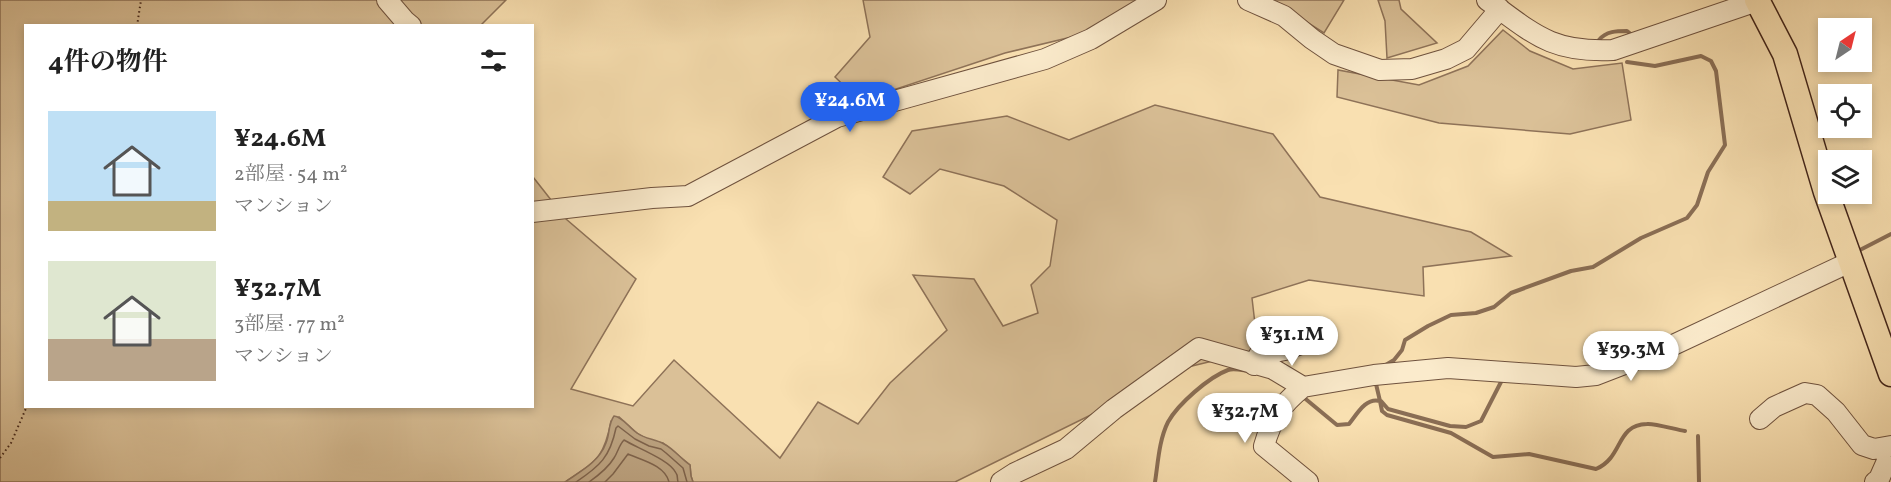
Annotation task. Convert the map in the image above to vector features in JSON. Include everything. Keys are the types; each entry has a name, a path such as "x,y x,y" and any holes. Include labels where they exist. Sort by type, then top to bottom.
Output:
{"main road":[{"path":"1757,1 1785,54 1826,192 1891,374"}],"street":[{"path":"387,0 409,24"},
{"path":"534,212 688,196 837,117 1045,59 1091,39 1156,0"},
{"path":"1248,0 1284,15 1334,54 1380,70 1412,69 1446,59 1466,49 1493,5 1524,28 1544,39 1564,47 1603,51 1613,50 1757,1"},
{"path":"1308,482 1264,446 1270,426 1286,401 1298,390 1378,375 1448,368 1576,377 1596,375 1671,346 1850,262"},
{"path":"1254,365 1259,355 1285,350 1306,342"},
{"path":"1001,482 1066,449 1114,409 1199,348 1273,369 1298,390"},
{"path":"1760,419 1774,407 1804,393 1817,395 1836,412 1862,445 1874,450 1891,446"},
{"path":"1875,482 1879,479 1891,452"}],"path":[{"path":"137,24 141,0"},
{"path":"0,458 11,443 26,408"}],"shaded area":[{"path":"0,0 506,0 482,24 24,24 24,408 534,408 534,178 566,219 636,279 571,389 633,406 674,360 780,458 818,402 858,424 890,383 947,330 913,275 974,279 1003,326 1038,313 1031,285 1050,266 1057,220 1004,186 940,169 910,194 883,177 912,131 1007,116 1069,140 1155,105 1273,134 1320,197 1471,232 1511,256 1423,267 1424,296 1309,280 1252,298 1258,350 1188,367 955,482 693,482 690,465 663,443 651,441 638,434 619,417 611,421 605,444 597,458 565,482 0,482"},
{"path":"863,0 1144,0 1084,34 1005,53 860,101 835,77 870,37"},
{"path":"1272,0 1344,0 1324,33"},
{"path":"1378,0 1399,0 1401,9 1437,43 1387,58 1385,21"},
{"path":"1503,30 1530,51 1573,69 1622,63 1631,120 1570,134 1439,123 1337,97 1338,70 1419,85 1468,66"}],"water":[{"path":"614,416 620,418 640,435 661,442 671,449 690,465 693,482 565,482 589,466 599,456 606,443"}],"waterway":[{"path":"1599,40 1608,33 1616,31 1627,31 1632,35"},
{"path":"1384,366 1394,360 1402,350 1405,340 1428,326 1451,315 1476,313 1494,307 1511,293 1571,271 1593,267 1641,238 1687,218 1697,205 1708,172 1725,145 1716,71 1711,61 1701,56 1655,66 1627,62"},
{"path":"1858,251 1891,234"},
{"path":"1155,482 1163,436 1168,422 1179,407 1203,385 1220,374 1233,369 1247,371"},
{"path":"1302,396 1337,425 1349,424 1366,404 1375,400 1380,401 1377,380"},
{"path":"1381,401 1388,409 1450,426 1466,427 1481,421 1502,380"},
{"path":"1380,401 1382,411 1387,415 1451,433 1493,457 1529,454 1596,469 1605,464 1629,430 1637,426 1650,424 1685,431"},
{"path":"1698,436 1699,482"}]}
